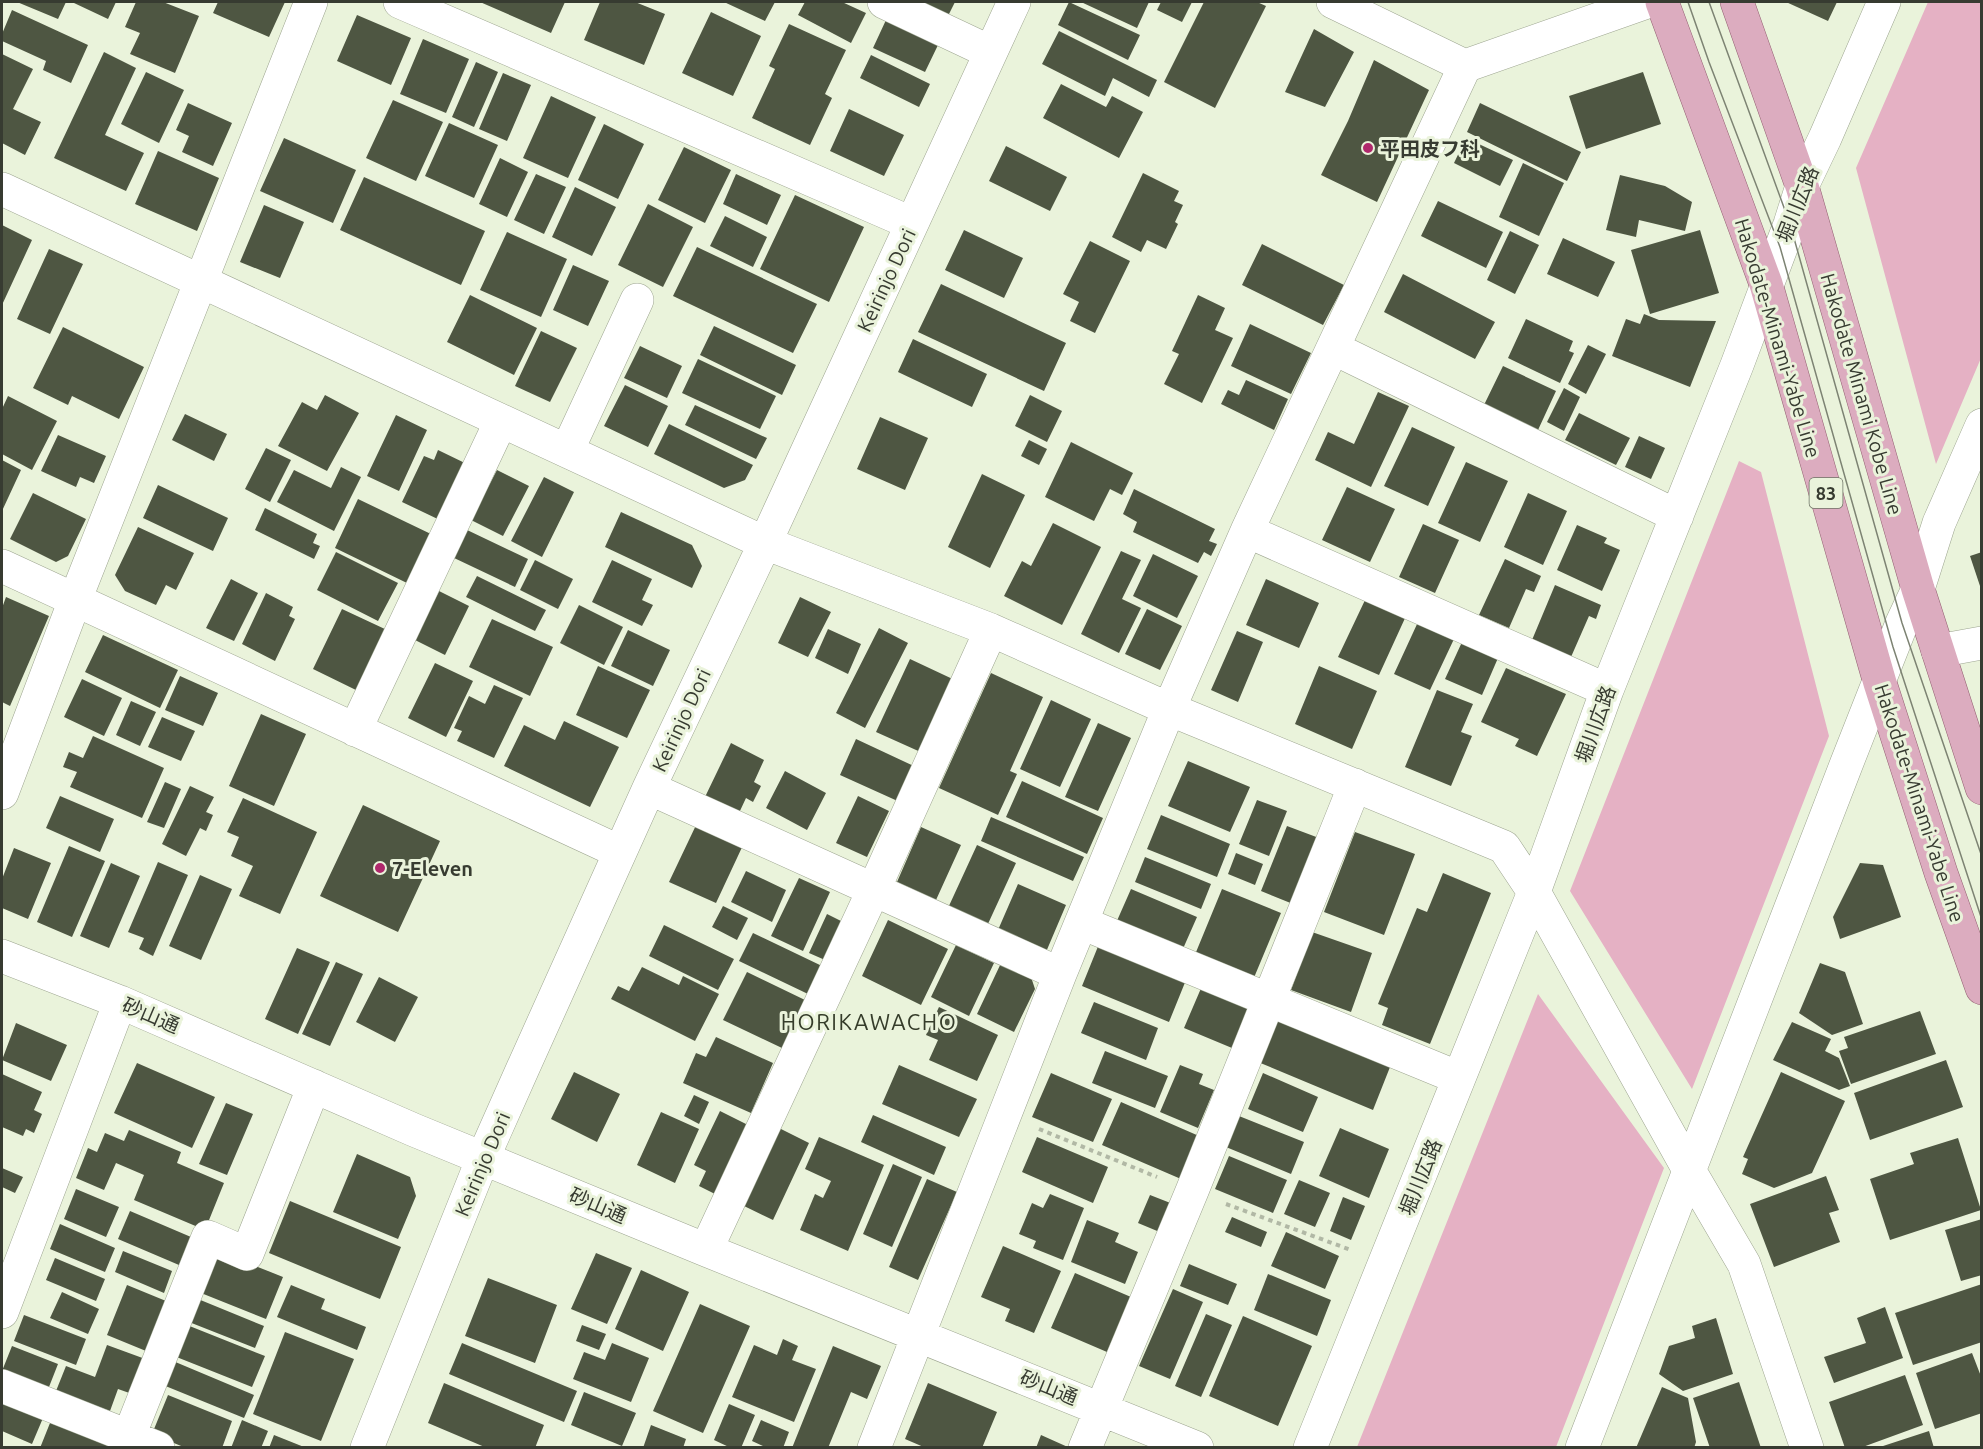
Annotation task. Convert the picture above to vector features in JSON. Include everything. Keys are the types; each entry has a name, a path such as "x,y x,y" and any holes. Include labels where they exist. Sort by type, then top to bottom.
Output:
{"main road":[{"name":"Hakodate-Minami-Yabe Line","path":"1662,2 1766,284 1880,683 1941,873 1975,947 1982,988"},
{"name":"Hakodate Minami Kobe Line","path":"1737,2 1802,186 1918,589 1982,788"}],"street":[{"path":"2,793 75,600 311,2"},
{"path":"400,2 911,223"},
{"path":"884,2 990,52"},
{"name":"Keirinjo Dori","path":"367,1448 483,1158 649,788 765,543 1014,2"},
{"path":"1333,2 1465,66 1647,2"},
{"name":"堀川広路","path":"1310,1448 1534,892 1607,690 1737,365 1802,186 1884,2"},
{"path":"874,1448 1060,974 1168,709 1247,531 1465,66"},
{"path":"2,189 765,543 991,630 1168,709 1504,847 1534,892 1744,1264 1807,1448"},
{"path":"567,451 637,300"},
{"path":"1333,348 1677,516"},
{"path":"355,730 501,421"},
{"path":"1582,1448 1902,623 1918,589 1939,523 1982,425"},
{"path":"1247,531 1607,690"},
{"path":"2,566 620,852"},
{"path":"706,1250 874,889 991,630"},
{"path":"1938,651 1982,643"},
{"path":"1085,1448 1192,1191 1355,785"},
{"path":"649,788 1060,974"},
{"path":"1082,923 1459,1078"},
{"name":"砂山通","path":"2,956 120,1002 483,1158 706,1250 1197,1448"},
{"path":"2,1312 120,1002"},
{"path":"2,1386 143,1442 208,1237 247,1254 314,1086"}],"shaded area":[{"path":"1928,2 1982,2 1981,358 1936,464 1856,168"},
{"path":"1739,461 1761,472 1829,736 1692,1089 1570,891"},
{"path":"1538,994 1664,1168 1556,1447 1357,1447"}],"building":[{"path":"17,2 66,2 58,19"},
{"path":"75,2 116,2 108,19"},
{"path":"136,2 163,2 199,16 175,73 130,54 140,33 125,27"},
{"path":"218,2 285,2 269,37 213,13"},
{"path":"480,2 565,2 551,33"},
{"path":"600,2 635,2 665,14 644,65 584,40"},
{"path":"724,2 775,2 765,21"},
{"path":"805,2 842,2 866,13 851,43 798,15"},
{"path":"912,2 955,2 947,18"},
{"path":"1069,2 1140,35 1128,60 1058,25"},
{"path":"1081,2 1149,2 1137,28"},
{"path":"1161,2 1192,2 1182,22 1157,10"},
{"path":"1204,2 1257,2 1266,6 1215,108 1164,82"},
{"path":"1786,2 1837,2 1828,21"},
{"path":"12,10 88,45 71,83 43,70 46,61 2,41 2,34"},
{"path":"711,12 761,36 733,96 682,73"},
{"path":"357,15 411,38 391,85 337,61"},
{"path":"886,20 938,45 925,72 873,48"},
{"path":"789,24 846,50 825,94 832,98 810,145 752,118 775,69 769,66"},
{"path":"1314,29 1354,52 1325,107 1285,92"},
{"path":"1059,31 1157,80 1149,97 1113,78 1105,96 1042,64"},
{"path":"423,39 469,59 446,113 400,94"},
{"path":"104,52 136,68 105,135 144,153 126,191 54,158"},
{"path":"2,54 33,69 13,109 41,122 25,155 2,143"},
{"path":"871,55 930,84 919,107 860,78"},
{"name":"平田皮フ科","path":"1374,60 1429,90 1377,202 1321,175 1348,121"},
{"path":"476,62 498,72 474,127 452,117"},
{"path":"146,72 184,90 159,143 121,124"},
{"path":"1643,72 1661,124 1586,149 1569,96"},
{"path":"503,73 531,85 507,141 479,129"},
{"path":"1061,84 1106,107 1112,96 1143,112 1119,158 1043,118"},
{"path":"551,96 596,117 568,178 523,158"},
{"path":"393,100 443,122 416,181 366,158"},
{"path":"188,103 232,123 213,166 182,152 189,136 176,130"},
{"path":"1480,103 1581,152 1567,181 1467,132"},
{"path":"849,109 904,135 884,176 830,151"},
{"path":"449,123 498,145 474,198 425,176"},
{"path":"604,124 644,144 618,199 578,180"},
{"path":"284,138 356,170 333,223 260,191"},
{"path":"1466,138 1513,160 1500,186 1454,163"},
{"path":"1006,146 1067,177 1050,211 989,181"},
{"path":"684,147 731,170 705,223 658,200"},
{"path":"158,151 219,178 197,231 135,204"},
{"path":"500,158 528,172 507,217 479,204"},
{"path":"1523,163 1564,183 1539,236 1499,217"},
{"path":"1143,173 1179,191 1174,201 1183,205 1175,222 1178,224 1166,249 1147,240 1141,252 1112,237"},
{"path":"536,174 566,187 544,234 514,220"},
{"path":"736,174 781,195 767,225 723,204"},
{"path":"1620,175 1665,186 1692,202 1685,231 1639,220 1636,237 1606,230"},
{"path":"364,177 485,231 461,285 340,230"},
{"path":"575,187 616,207 592,256 552,237"},
{"path":"795,195 864,227 829,302 760,269"},
{"path":"1438,201 1503,232 1486,268 1421,236"},
{"path":"648,204 693,227 663,287 618,265"},
{"path":"264,205 304,222 280,278 240,262"},
{"path":"725,216 767,237 753,267 710,246"},
{"path":"2,225 32,240 2,305"},
{"path":"964,230 1023,258 1004,298 945,270"},
{"path":"1700,230 1719,293 1650,314 1631,250"},
{"path":"1510,231 1539,245 1515,294 1487,280"},
{"path":"507,232 567,259 541,317 480,290"},
{"path":"1563,238 1615,262 1598,297 1547,274"},
{"path":"1090,241 1130,261 1095,333 1070,321 1079,302 1063,294"},
{"path":"1262,244 1344,285 1323,325 1242,285"},
{"path":"697,247 817,304 793,353 673,296"},
{"path":"49,249 83,264 50,334 17,319"},
{"path":"573,265 609,281 588,326 553,310"},
{"path":"1403,274 1495,322 1475,359 1384,312"},
{"path":"941,284 1066,343 1044,391 918,332"},
{"path":"470,295 537,328 514,375 447,342"},
{"path":"1198,295 1225,308 1215,330 1233,338 1202,403 1164,384 1179,354 1172,351"},
{"path":"1644,314 1659,320 1716,321 1690,387 1612,356 1626,319 1640,324"},
{"path":"1526,319 1573,341 1569,351 1574,353 1560,383 1508,358"},
{"path":"1250,324 1311,353 1291,394 1231,366"},
{"path":"714,326 796,365 782,395 700,355"},
{"path":"63,327 144,367 119,419 72,396 68,405 33,388"},
{"path":"541,331 577,348 550,402 515,386"},
{"path":"913,339 987,374 972,407 898,372"},
{"path":"1588,345 1606,354 1586,394 1568,384"},
{"path":"640,346 682,366 667,398 624,378"},
{"path":"698,359 776,396 760,429 682,393"},
{"path":"1503,366 1556,391 1538,430 1484,405"},
{"path":"1246,380 1288,399 1274,430 1221,404 1228,390 1239,395"},
{"path":"625,385 668,406 648,447 604,426"},
{"path":"1564,388 1580,397 1564,431 1547,422"},
{"path":"1378,392 1409,406 1371,487 1315,460 1328,432 1354,444"},
{"path":"325,395 359,413 327,471 278,446 302,402 317,410"},
{"path":"1030,395 1062,411 1047,442 1015,426"},
{"path":"8,396 57,421 32,470 2,454 2,409"},
{"path":"695,405 767,438 756,459 685,425"},
{"path":"1579,413 1630,438 1616,465 1565,440"},
{"path":"185,414 227,434 214,461 172,440"},
{"path":"396,415 427,430 399,491 367,476"},
{"path":"880,417 928,438 905,490 857,469"},
{"path":"669,424 753,465 745,480 724,488 654,454"},
{"path":"1412,427 1455,447 1428,506 1384,486"},
{"path":"58,435 106,456 94,483 80,477 76,487 41,471"},
{"path":"1639,436 1665,448 1651,479 1625,467"},
{"path":"1029,440 1047,449 1039,465 1021,456"},
{"path":"1071,442 1133,473 1122,495 1110,489 1094,521 1045,497"},
{"path":"266,448 291,460 270,502 245,489"},
{"path":"438,450 471,466 444,522 402,502 424,456 434,460"},
{"path":"2,460 21,470 2,511"},
{"path":"1466,462 1508,481 1480,542 1438,523"},
{"path":"341,467 361,477 334,531 277,502 294,470 331,488"},
{"path":"497,470 529,486 503,536 471,520"},
{"path":"982,474 1025,495 990,568 948,547"},
{"path":"544,477 574,492 542,557 511,541"},
{"path":"158,485 228,518 213,551 143,518"},
{"path":"1347,487 1395,509 1370,562 1322,540"},
{"path":"1134,489 1215,529 1209,541 1217,544 1211,556 1204,552 1198,563 1133,532 1137,522 1123,514"},
{"path":"33,493 86,519 68,556 56,562 10,539"},
{"path":"1528,493 1567,511 1543,565 1504,547"},
{"path":"358,499 433,535 409,584 335,548"},
{"path":"265,508 317,534 313,543 320,546 314,559 255,530"},
{"path":"621,512 692,545 702,566 692,588 605,547"},
{"path":"1053,523 1101,547 1062,625 1004,596 1022,561 1031,566"},
{"path":"1423,524 1459,540 1435,593 1399,577"},
{"path":"1577,525 1607,538 1604,543 1620,550 1602,591 1557,570"},
{"path":"138,527 194,553 176,590 166,585 156,605 125,591 115,575"},
{"path":"465,529 528,559 515,587 452,557"},
{"path":"1121,551 1141,560 1122,599 1141,608 1119,653 1081,634"},
{"path":"336,552 398,583 378,621 317,590"},
{"path":"1982,552 1982,589 1981,589 1970,556"},
{"path":"1153,554 1198,576 1177,618 1133,596"},
{"path":"1505,559 1541,576 1534,592 1526,589 1509,628 1479,615"},
{"path":"535,560 573,579 558,609 520,590"},
{"path":"612,560 652,579 642,600 653,605 642,626 592,602"},
{"path":"477,576 546,610 535,631 466,597"},
{"path":"231,579 258,593 234,641 206,628"},
{"path":"1266,579 1319,603 1299,648 1246,625"},
{"path":"1555,585 1601,605 1596,619 1589,616 1571,657 1532,640"},
{"path":"439,591 469,606 445,655 415,640"},
{"path":"266,593 293,607 289,616 295,619 275,661 242,644"},
{"path":"6,597 49,616 10,706 2,702 2,608"},
{"path":"800,597 831,612 808,657 778,643"},
{"path":"1366,598 1406,616 1379,675 1338,657"},
{"path":"579,605 623,627 604,665 560,643"},
{"path":"342,609 387,630 358,691 313,669"},
{"path":"1147,609 1182,626 1160,670 1125,654"},
{"path":"492,619 553,647 530,696 469,667"},
{"path":"1418,622 1454,639 1430,690 1394,674"},
{"path":"879,628 908,643 865,728 836,713"},
{"path":"828,629 861,644 848,674 815,658"},
{"path":"628,630 670,650 653,686 611,666"},
{"path":"1237,631 1263,642 1238,702 1211,690"},
{"path":"103,635 178,670 160,708 85,672"},
{"path":"1462,642 1498,658 1482,695 1445,679"},
{"path":"910,659 959,682 925,754 876,732"},
{"path":"435,663 473,681 446,737 408,718"},
{"path":"598,666 650,690 627,738 576,715"},
{"path":"1319,666 1377,691 1352,749 1295,724"},
{"path":"1506,668 1566,694 1537,756 1515,746 1519,739 1481,722"},
{"path":"991,673 1043,697 1010,771 1017,774 998,815 939,788"},
{"path":"180,676 218,693 203,726 165,710"},
{"path":"82,679 122,698 104,736 64,717"},
{"path":"494,685 523,698 494,758 457,741 462,731 454,728 469,696 485,704"},
{"path":"1437,690 1473,704 1461,732 1472,736 1451,786 1405,767"},
{"path":"1051,700 1091,719 1060,787 1020,769"},
{"path":"131,701 156,712 140,746 116,735"},
{"path":"261,714 306,734 274,806 229,786"},
{"path":"162,717 195,731 181,761 148,747"},
{"path":"564,721 619,747 590,807 504,766 524,725 555,740"},
{"path":"1098,723 1131,738 1098,811 1065,797"},
{"path":"93,736 164,768 142,818 70,787 77,772 63,767 69,752 83,758"},
{"path":"856,739 918,768 902,803 840,775"},
{"path":"731,743 764,760 754,782 761,786 753,802 746,798 739,813 705,797"},
{"path":"1188,761 1250,787 1230,832 1168,806"},
{"path":"785,771 826,793 807,830 766,808"},
{"path":"1022,781 1103,818 1087,854 1006,817"},
{"path":"165,782 181,789 164,828 147,822"},
{"path":"190,786 214,797 206,812 213,815 206,831 200,828 186,856 162,844"},
{"path":"60,796 114,819 100,852 46,828"},
{"path":"858,796 889,811 867,857 836,843"},
{"path":"243,798 317,832 280,914 239,896 253,866 231,856 239,837 227,832"},
{"path":"1257,800 1287,811 1269,856 1239,844"},
{"name":"7-Eleven","path":"363,805 440,841 398,932 320,896"},
{"path":"1161,815 1230,844 1217,877 1147,849"},
{"path":"991,817 1084,857 1073,881 981,841"},
{"path":"698,821 744,843 716,903 669,882"},
{"path":"1287,826 1319,838 1293,904 1261,891"},
{"path":"921,827 961,845 936,900 897,882"},
{"path":"1355,832 1415,854 1384,935 1324,912"},
{"path":"977,845 1016,863 987,926 948,908"},
{"path":"69,846 105,861 72,937 37,922"},
{"path":"14,848 51,863 28,919 2,908 2,879"},
{"path":"1236,853 1263,864 1255,885 1228,874"},
{"path":"1145,857 1211,884 1201,909 1135,882"},
{"path":"158,862 188,875 153,956 139,949 144,938 128,932"},
{"path":"111,863 140,876 109,948 80,936"},
{"path":"1860,863 1883,865 1901,917 1840,939 1833,917"},
{"path":"746,871 786,890 772,922 731,902"},
{"path":"1443,873 1491,893 1430,1044 1382,1025 1388,1008 1378,1004 1417,908 1427,912"},
{"path":"200,875 232,889 201,960 169,946"},
{"path":"799,878 830,892 803,951 771,936"},
{"path":"1018,884 1066,905 1046,952 998,930"},
{"path":"1131,889 1197,917 1182,951 1116,923"},
{"path":"1222,889 1281,913 1253,980 1194,957"},
{"path":"723,906 748,918 737,940 712,927"},
{"path":"827,914 843,922 825,960 809,953"},
{"path":"888,920 948,949 921,1005 862,976"},
{"path":"664,925 734,959 718,990 649,956"},
{"path":"1312,932 1372,953 1351,1012 1291,990"},
{"path":"753,933 822,966 808,994 739,961"},
{"path":"1099,944 1186,980 1169,1022 1082,986"},
{"path":"956,945 994,963 969,1016 931,997"},
{"path":"297,948 330,962 298,1034 265,1019"},
{"path":"1002,961 1030,974 1035,989 1014,1032 977,1014"},
{"path":"336,962 363,974 330,1046 302,1034"},
{"path":"1820,963 1845,972 1863,1024 1832,1035 1799,1013"},
{"path":"642,967 679,985 683,976 719,994 695,1041 611,999 618,986 629,991"},
{"path":"747,972 805,1000 782,1048 723,1020"},
{"path":"379,977 418,997 395,1042 356,1022"},
{"path":"1202,986 1249,1006 1232,1048 1184,1028"},
{"path":"1094,1002 1158,1028 1146,1060 1081,1033"},
{"path":"939,1007 998,1035 977,1081 929,1060 938,1040 926,1035"},
{"path":"1920,1011 1936,1054 1851,1084 1839,1051 1848,1048 1844,1037"},
{"path":"1277,1014 1392,1062 1373,1110 1258,1062"},
{"path":"1792,1022 1831,1039 1825,1051 1839,1058 1850,1086 1839,1090 1773,1060"},
{"path":"16,1023 67,1045 51,1081 2,1060"},
{"path":"716,1037 773,1063 751,1113 683,1083 696,1053 706,1057"},
{"path":"1105,1051 1168,1076 1155,1108 1092,1083"},
{"path":"1946,1060 1963,1107 1870,1140 1854,1093"},
{"path":"137,1063 215,1097 192,1148 114,1113"},
{"path":"899,1065 977,1099 959,1137 882,1104"},
{"path":"1180,1065 1203,1074 1199,1084 1214,1090 1198,1128 1160,1112"},
{"path":"574,1072 620,1094 597,1142 551,1119"},
{"path":"1781,1072 1845,1101 1812,1173 1774,1188 1742,1174 1748,1159 1743,1157"},
{"path":"1051,1073 1112,1099 1093,1142 1032,1117"},
{"path":"1263,1073 1318,1097 1303,1132 1248,1109"},
{"path":"2,1074 42,1092 34,1110 42,1114 34,1133 26,1129 23,1136 2,1127"},
{"path":"694,1095 709,1102 699,1124 684,1116"},
{"path":"1121,1102 1199,1136 1181,1179 1102,1145"},
{"path":"226,1103 253,1114 227,1175 199,1164"},
{"path":"720,1111 750,1126 717,1195 699,1186 706,1171 694,1165"},
{"path":"661,1112 699,1129 675,1183 637,1165"},
{"path":"873,1115 946,1147 934,1175 861,1142"},
{"path":"1239,1116 1304,1142 1291,1174 1226,1147"},
{"path":"779,1128 809,1143 773,1220 742,1205"},
{"path":"1340,1128 1389,1149 1369,1198 1319,1176"},
{"path":"129,1130 181,1152 177,1163 224,1183 205,1230 134,1200 144,1175 116,1163 104,1190 76,1178 88,1148 97,1152 105,1133 124,1141"},
{"path":"819,1137 884,1165 848,1251 800,1230 815,1194 823,1198 831,1181 805,1169"},
{"path":"1037,1137 1108,1167 1093,1203 1022,1172"},
{"path":"1958,1138 1981,1210 1890,1240 1870,1179 1914,1164 1910,1153"},
{"path":"357,1154 410,1177 416,1196 398,1239 333,1212"},
{"path":"1229,1156 1287,1180 1273,1213 1215,1189"},
{"path":"893,1164 922,1177 892,1247 863,1234"},
{"path":"2,1168 23,1177 15,1193 2,1187"},
{"path":"1826,1176 1839,1210 1829,1213 1840,1242 1774,1267 1750,1204"},
{"path":"927,1179 957,1192 918,1280 889,1267"},
{"path":"1299,1180 1330,1193 1315,1227 1284,1214"},
{"path":"76,1189 119,1207 106,1237 64,1219"},
{"path":"1050,1194 1084,1208 1063,1260 1033,1248 1036,1241 1019,1234 1032,1203 1043,1208"},
{"path":"1150,1195 1173,1204 1162,1233 1138,1223"},
{"path":"1343,1197 1365,1206 1351,1240 1330,1231"},
{"path":"290,1201 401,1247 380,1299 269,1253"},
{"path":"130,1211 191,1237 179,1265 118,1239"},
{"path":"1232,1217 1267,1232 1261,1247 1225,1232"},
{"path":"1982,1219 1982,1275 1961,1281 1945,1230"},
{"path":"1087,1220 1119,1233 1115,1242 1138,1252 1125,1284 1071,1262"},
{"path":"60,1224 115,1248 105,1272 50,1249"},
{"path":"1286,1232 1339,1256 1325,1289 1271,1266"},
{"path":"1003,1246 1061,1271 1034,1333 1005,1321 1010,1309 981,1297"},
{"path":"123,1251 172,1271 164,1293 115,1272"},
{"path":"218,1251 283,1277 266,1319 201,1293"},
{"path":"596,1253 632,1268 607,1324 571,1309"},
{"path":"55,1258 105,1279 96,1301 46,1280"},
{"path":"1189,1264 1237,1284 1228,1305 1180,1286"},
{"path":"641,1270 689,1292 663,1351 615,1329"},
{"path":"1075,1273 1138,1300 1114,1336 1107,1352 1051,1328"},
{"path":"1268,1274 1331,1300 1317,1336 1254,1310"},
{"path":"488,1278 557,1305 535,1363 465,1336"},
{"path":"1982,1284 1982,1342 1913,1365 1895,1313"},
{"path":"127,1285 166,1301 146,1351 107,1335"},
{"path":"291,1285 325,1299 321,1309 366,1327 357,1350 277,1317"},
{"path":"1173,1289 1203,1302 1170,1379 1139,1366"},
{"path":"62,1292 99,1309 88,1334 50,1318"},
{"path":"198,1299 264,1326 255,1348 189,1322"},
{"path":"700,1304 750,1326 703,1433 653,1411"},
{"path":"1885,1307 1903,1358 1834,1383 1824,1357 1866,1343 1857,1318"},
{"path":"1206,1314 1232,1325 1201,1397 1175,1386"},
{"path":"24,1315 86,1339 76,1365 14,1341"},
{"path":"1243,1316 1312,1346 1278,1426 1209,1396"},
{"path":"1716,1318 1733,1374 1683,1391 1659,1374 1669,1346 1695,1338 1692,1326"},
{"path":"187,1325 265,1356 252,1387 174,1356"},
{"path":"582,1325 606,1334 599,1350 576,1341"},
{"path":"285,1332 354,1359 321,1441 253,1414"},
{"path":"783,1339 798,1346 792,1360 816,1369 794,1422 732,1397 754,1345 777,1355"},
{"path":"462,1343 577,1391 564,1422 449,1374"},
{"path":"612,1343 649,1358 631,1402 573,1379 584,1352 605,1360"},
{"path":"107,1345 148,1360 135,1395 118,1389 110,1411 56,1391 66,1366 95,1377"},
{"path":"12,1346 58,1364 47,1392 2,1371"},
{"path":"833,1346 881,1366 867,1399 851,1392 828,1448 792,1448"},
{"path":"1972,1353 1982,1379 1982,1413 1935,1429 1916,1373"},
{"path":"173,1361 254,1395 244,1418 163,1385"},
{"path":"1905,1375 1923,1425 1860,1448 1845,1448 1829,1402"},
{"path":"1739,1382 1761,1448 1710,1448 1693,1398"},
{"path":"444,1383 544,1425 535,1448 487,1448 428,1423"},
{"path":"928,1383 997,1412 982,1448 926,1448 905,1439"},
{"path":"1662,1387 1688,1398 1696,1442 1694,1448 1636,1448"},
{"path":"584,1392 636,1413 622,1446 571,1425"},
{"path":"168,1395 232,1421 222,1448 186,1448 152,1434"},
{"path":"2,1401 43,1418 32,1444 2,1431"},
{"path":"729,1404 755,1415 741,1448 731,1448 714,1440"},
{"path":"52,1418 113,1442 111,1448 40,1448"},
{"path":"242,1420 268,1431 261,1448 231,1448"},
{"path":"761,1420 789,1432 783,1448 767,1448 752,1441"},
{"path":"651,1425 686,1439 683,1448 643,1448"},
{"path":"1929,1431 1934,1448 1880,1448 1880,1447"},
{"path":"274,1435 304,1447 304,1448 269,1448"},
{"path":"1041,1435 1070,1448 1036,1448"}],"tram line":[{"path":"1688,2 1780,247 1893,647 1982,920"},
{"path":"1709,2 1790,224 1902,623 1982,857"}],"place":[{"name":"平田皮フ科","path":"1368,148"},
{"name":"7-Eleven","path":"380,868"}],"district":[{"name":"HORIKAWACHO","path":"869,1021"}]}
